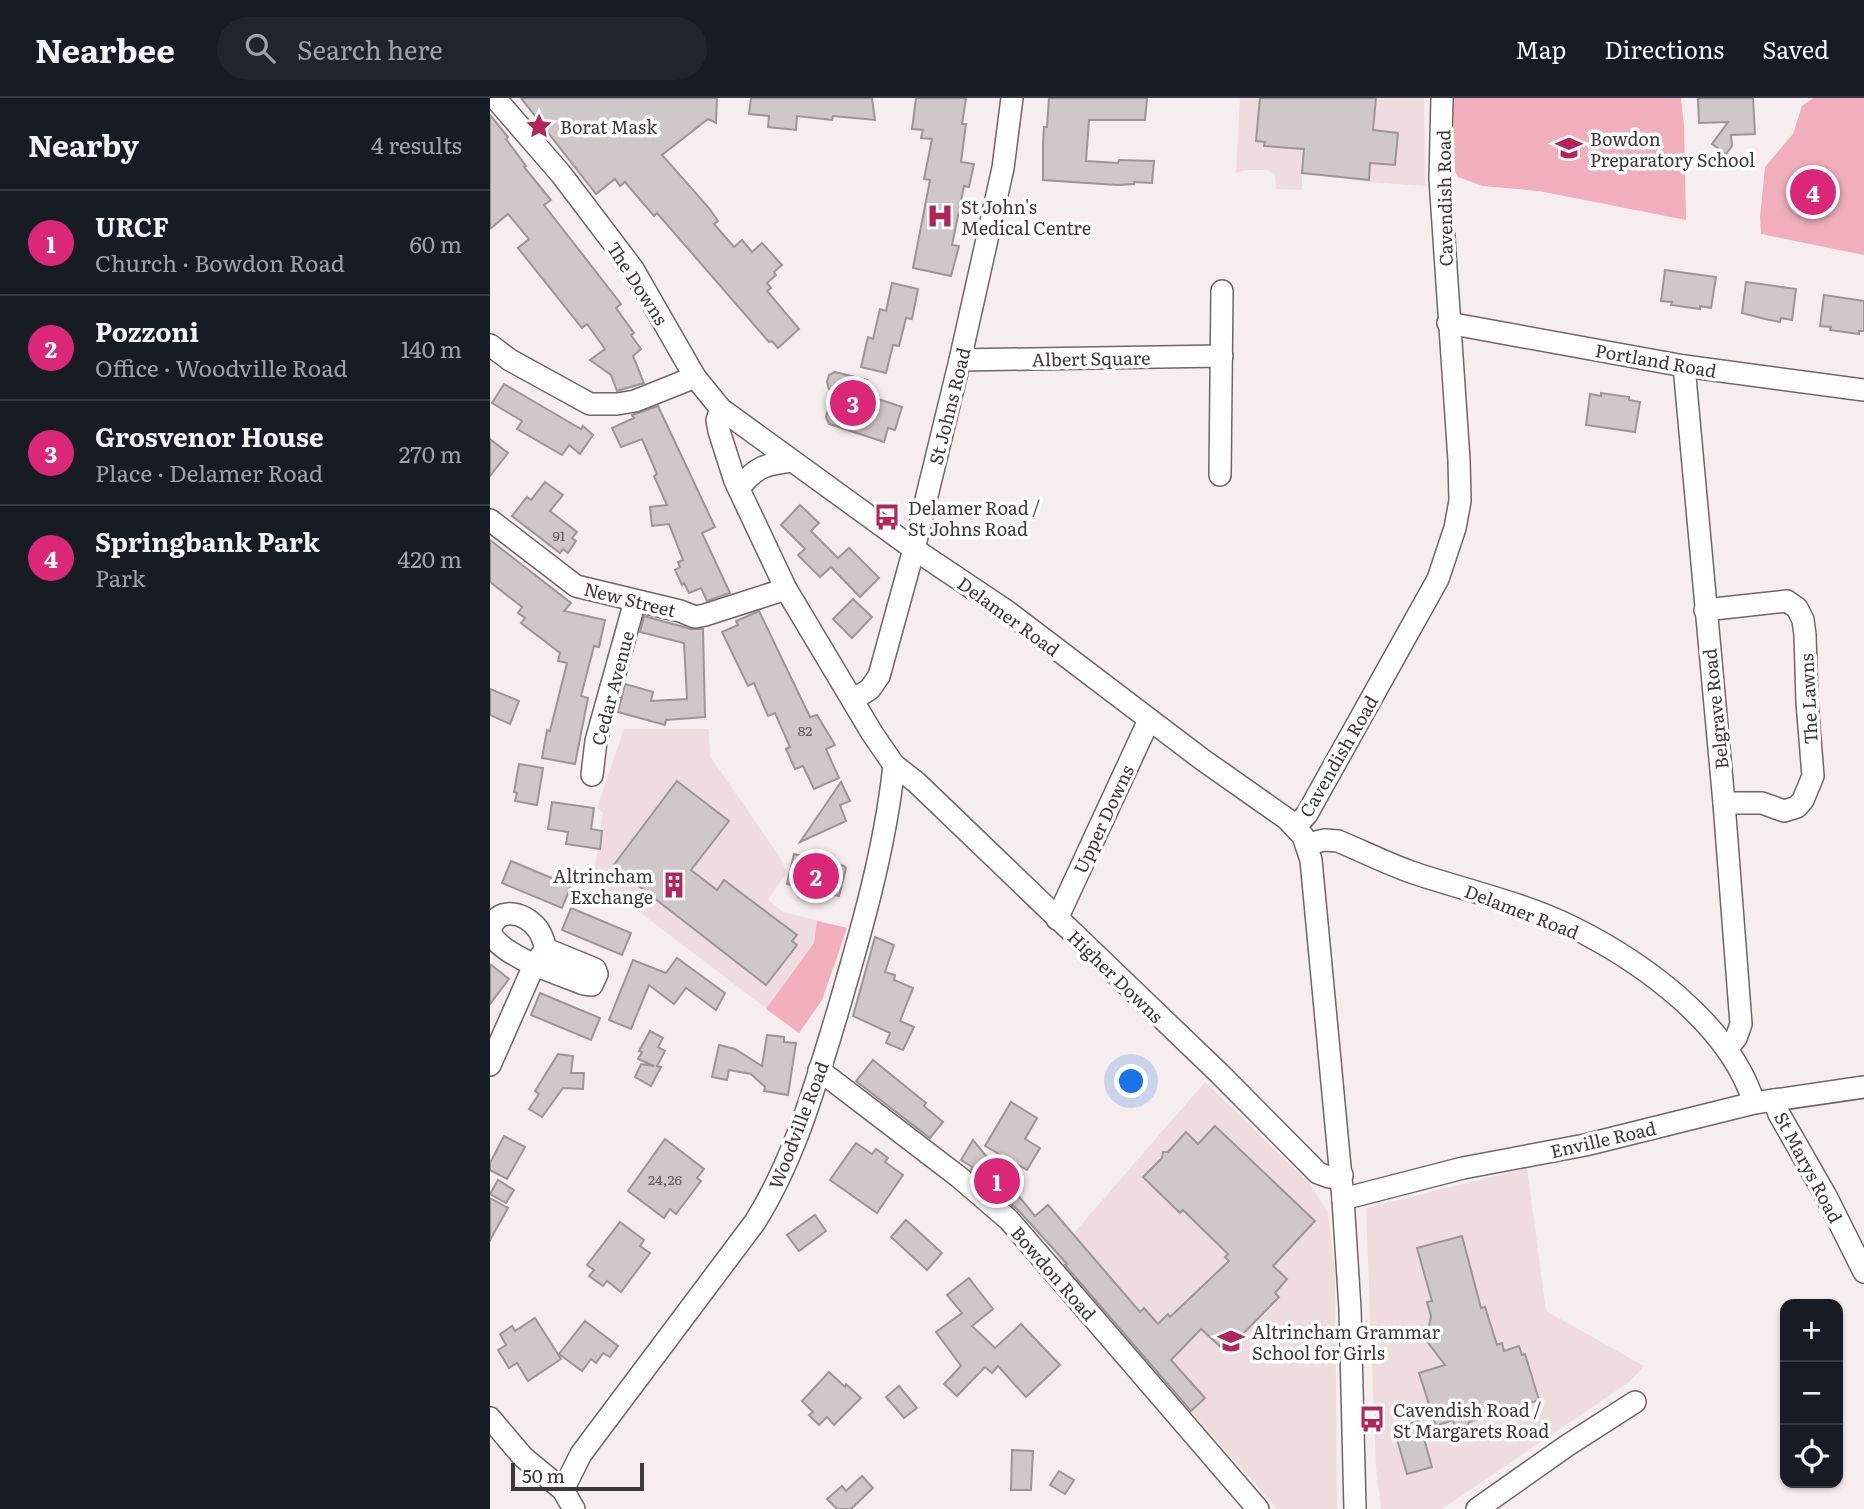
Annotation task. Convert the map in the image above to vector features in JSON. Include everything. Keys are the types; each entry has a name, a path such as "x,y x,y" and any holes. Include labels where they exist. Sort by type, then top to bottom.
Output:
{"street":[{"name":"The Downs","path":"495,98 561,174 629,263 695,377 721,409"},
{"name":"St Johns Road","path":"853,700 870,688 879,676 914,549 1003,168 1012,98"},
{"name":"Cavendish Road","path":"1354,1509 1350,1309 1342,1175 1311,860 1301,835 1307,814 1438,579 1455,528 1460,501 1459,460 1440,179 1442,98"},
{"path":"1220,475 1222,291"},
{"name":"Portland Road","path":"1448,323 1684,366 1864,390"},
{"path":"490,345 510,360 590,404 635,401 695,377"},
{"name":"Albert Square","path":"960,360 1222,356"},
{"name":"Belgrave Road","path":"1684,366 1724,803 1741,1024 1736,1038 1728,1048"},
{"path":"721,409 717,420 719,431 739,488 786,589 894,765"},
{"name":"Delamer Road","path":"721,409 914,549 1008,612 1301,835 1338,841 1410,871 1494,897 1572,927 1636,964 1700,1015 1728,1048 1747,1082 1764,1101"},
{"path":"739,488 758,468 792,461"},
{"name":"New Street","path":"490,520 576,586 695,617 786,589"},
{"name":"Cedar Avenue","path":"592,775 596,741 635,601"},
{"name":"The Lawns","path":"1705,610 1787,601 1797,608 1803,620 1805,635 1813,776 1810,788 1797,807 1784,811 1762,803 1724,803"},
{"name":"Upper Downs","path":"1056,919 1149,720"},
{"name":"Higher Downs","path":"894,765 916,782 1220,1074 1318,1173 1329,1177 1342,1175"},
{"name":"Woodville Road","path":"569,1500 581,1454 755,1222 773,1194 799,1134 864,921 889,810 894,765"},
{"path":"490,1065 541,956 537,928 514,914 505,913 494,920 490,932 498,943 518,956 541,956"},
{"name":"Bowdon Road","path":"819,1070 959,1177 1009,1220 1258,1509"},
{"name":"Enville Road","path":"1343,1199 1463,1168 1584,1144 1764,1101 1864,1087"},
{"name":"St Marys Road","path":"1764,1101 1779,1114 1827,1198 1864,1272"},
{"path":"1477,1509 1567,1445 1635,1402"},
{"path":"490,1418 523,1457 569,1500"}],"shaded area":[{"path":"1240,98 1424,98 1425,186 1302,173 1302,190 1276,189 1275,174 1267,170 1245,170 1236,173"},
{"name":"Bowdon Preparatory School","path":"1453,98 1681,98 1686,220 1539,191 1483,186 1458,177 1455,171"},
{"path":"1813,98 1864,98 1864,255 1761,234 1765,167 1793,134 1802,106"},
{"path":"624,729 709,729 710,756 779,856 787,872 768,900 783,912 847,928 822,1000 799,1033 593,880 603,813 597,808"},
{"path":"817,921 847,928 822,1000 799,1033 766,1009 814,943"},
{"name":"Altrincham Grammar School for Girls","path":"1205,1082 1311,1185 1328,1213 1335,1271 1337,1509 1277,1509 1054,1256"},
{"name":"Altrincham Grammar School for Girls","path":"1527,1168 1546,1311 1644,1366 1629,1382 1442,1509 1381,1509 1376,1467 1366,1208"}],"building":[{"path":"521,98 717,98 716,123 708,119 662,155 709,208 718,221 714,224 734,247 742,240 752,252 762,243 782,265 767,283 771,288 767,291 799,329 778,348 772,341 769,342 657,213 654,216 625,182 620,186 615,179 596,194"},
{"path":"751,98 872,98 875,120 833,116 832,120 797,116 796,130 768,127 769,116 749,114"},
{"name":"St John's Medical Centre","path":"916,98 966,98 961,162 974,164 969,187 964,186 952,245 959,246 951,276 913,268 930,180 924,179 932,139 921,138 923,130 912,129"},
{"path":"1049,98 1147,98 1145,120 1089,120 1086,161 1154,161 1152,183 1117,185 1043,180 1044,127 1047,127"},
{"path":"1260,98 1376,98 1373,130 1398,133 1395,165 1370,163 1369,180 1302,173 1304,149 1264,146 1265,142 1256,141"},
{"path":"1698,98 1753,98 1755,134 1731,135 1732,146 1726,154 1712,144 1728,122 1699,123"},
{"path":"490,115 508,137 506,139 526,166 524,167 551,200 544,205 621,304 616,308 634,333 631,335 641,349 633,356 644,383 617,391 611,375 590,360 605,349 587,324 582,328 518,248 529,239 508,214 490,229"},
{"path":"1665,270 1716,277 1711,308 1671,305 1672,302 1661,301"},
{"path":"1746,282 1796,289 1792,320 1781,318 1780,322 1742,313"},
{"path":"892,283 918,289 912,319 906,318 899,346 893,345 886,373 861,367 868,337 873,339 880,309 886,311"},
{"path":"1824,295 1864,301 1864,331 1859,331 1859,334 1820,326"},
{"path":"835,372 867,380 863,394 902,407 895,430 888,428 884,442 829,424 826,417 828,410 853,397 829,389 829,375"},
{"path":"504,384 581,429 583,426 593,435 580,454 569,445 562,455 517,429 522,421 492,403"},
{"path":"1601,393 1629,397 1629,400 1640,402 1635,432 1586,425 1590,394 1601,396"},
{"path":"658,406 715,527 702,533 730,593 707,601 701,588 689,593 684,583 682,585 675,570 680,567 678,562 683,560 669,524 652,526 650,507 667,505 642,439 621,447 612,428 634,418 632,415"},
{"path":"490,439 508,453 490,476"},
{"path":"545,482 563,495 550,511 577,532 572,538 576,541 568,553 563,549 560,553 512,516 527,497 531,500"},
{"path":"800,505 819,523 811,531 838,558 849,548 879,578 860,597 831,567 820,577 798,555 805,549 781,525"},
{"path":"490,540 571,603 564,611 605,620 599,647 594,646 581,696 588,698 575,764 542,758 547,730 550,731 567,663 558,661 560,653 521,623 525,618 518,613 522,607 490,582"},
{"path":"853,599 872,617 852,638 833,619"},
{"path":"759,611 810,717 817,715 835,745 826,749 839,778 814,789 803,766 795,769 786,749 790,747 775,713 768,716 754,683 748,686 722,632 738,625 736,621"},
{"path":"644,616 691,629 703,629 705,717 666,720 665,725 618,712 625,684 653,692 651,701 687,699 684,643 640,632"},
{"path":"490,689 519,701 510,724 490,715"},
{"path":"519,764 543,768 537,805 515,801"},
{"name":"Altrincham Exchange","path":"677,781 729,821 691,870 717,890 724,880 797,935 792,941 797,945 766,985 613,866"},
{"path":"841,782 850,801 840,805 846,821 800,842"},
{"path":"552,802 594,808 591,829 602,831 600,849 566,844 568,832 548,829"},
{"path":"794,854 844,866 846,868 839,896 787,884"},
{"path":"511,861 571,886 562,908 502,883"},
{"path":"571,908 631,933 622,955 562,930"},
{"path":"875,937 894,945 885,972 895,975 894,980 913,988 900,1021 914,1027 903,1050 886,1043 890,1033 853,1016"},
{"path":"677,958 725,993 716,1010 686,988 674,1004 649,985 631,1029 609,1020 633,960 666,973"},
{"path":"490,964 509,979 490,1004"},
{"path":"540,993 600,1018 591,1040 531,1015"},
{"path":"650,1031 663,1038 658,1047 665,1051 657,1066 661,1067 651,1086 635,1077 641,1064 654,1066 638,1059 642,1052 639,1051"},
{"path":"767,1035 784,1037 784,1042 796,1043 788,1095 764,1091 765,1087 751,1074 729,1070 727,1080 712,1077 719,1045 735,1049 762,1066"},
{"path":"558,1054 573,1056 571,1073 584,1073 583,1089 563,1088 542,1117 529,1109 539,1094 535,1091"},
{"path":"873,1060 926,1103 924,1106 943,1122 930,1138 856,1081"},
{"path":"1011,1102 1037,1118 1025,1139 1040,1148 1027,1170 985,1146"},
{"path":"1215,1126 1315,1221 1273,1266 1287,1279 1275,1293 1279,1297 1238,1339 1235,1337 1223,1349 1201,1329 1171,1360 1205,1398 1191,1411 1019,1211 961,1160 973,1140 1035,1216 1048,1205 1140,1312 1144,1308 1158,1324 1168,1314 1170,1317 1229,1261 1225,1257 1228,1254 1183,1210 1180,1213 1143,1177 1162,1158 1163,1152 1168,1152 1186,1132 1198,1144"},
{"path":"504,1136 525,1147 507,1179 490,1170 490,1163"},
{"path":"665,1139 704,1169 697,1178 701,1181 676,1214 670,1209 664,1218 628,1191"},
{"path":"856,1143 872,1154 876,1149 888,1158 885,1162 903,1175 877,1213 830,1180"},
{"path":"498,1180 514,1190 506,1203 490,1194"},
{"path":"490,1198 508,1208 490,1240"},
{"path":"815,1215 826,1231 799,1251 787,1235"},
{"path":"906,1220 942,1253 927,1270 891,1237"},
{"path":"620,1222 644,1240 640,1246 650,1253 621,1292 607,1281 603,1286 589,1276 594,1270 587,1265"},
{"path":"1462,1236 1481,1308 1485,1307 1497,1345 1502,1343 1504,1351 1519,1346 1522,1355 1525,1354 1539,1400 1469,1422 1467,1427 1460,1429 1455,1427 1453,1420 1436,1426 1419,1373 1445,1365 1426,1340 1431,1316 1427,1302 1432,1301 1417,1248"},
{"path":"969,1278 993,1309 972,1326 995,1348 1021,1324 1060,1365 1026,1397 998,1366 992,1373 985,1367 957,1396 944,1384 961,1366 936,1332 962,1313 947,1295"},
{"path":"535,1318 561,1359 528,1381 517,1363 509,1368 498,1350 506,1345 500,1334 512,1326 515,1331"},
{"path":"585,1321 618,1346 610,1357 603,1353 596,1363 591,1359 582,1371 559,1354"},
{"path":"829,1372 861,1398 834,1425 827,1417 819,1425 809,1415 813,1412 802,1401"},
{"path":"899,1386 917,1408 904,1418 886,1397"},
{"path":"1419,1421 1432,1467 1407,1474 1394,1429"},
{"path":"1012,1450 1033,1451 1031,1490 1011,1490"},
{"path":"1059,1471 1074,1480 1065,1494 1050,1485"},
{"path":"862,1476 873,1488 851,1509 837,1509 827,1499 842,1486 846,1491"}],"place":[{"name":"Borat Mask","path":"539,126"},
{"name":"Bowdon Preparatory School","path":"1569,148"},
{"name":"Springbank Park","path":"1813,192"},
{"name":"St John's Medical Centre","path":"940,216"},
{"name":"Grosvenor House","path":"853,403"},
{"name":"Delamer Road / St Johns Road","path":"887,517"},
{"name":"Pozzoni","path":"816,876"},
{"name":"Altrincham Exchange","path":"674,885"},
{"name":"URCF","path":"997,1181"},
{"name":"Altrincham Grammar School for Girls","path":"1231,1341"},
{"name":"Cavendish Road / St Margarets Road","path":"1372,1419"}]}
